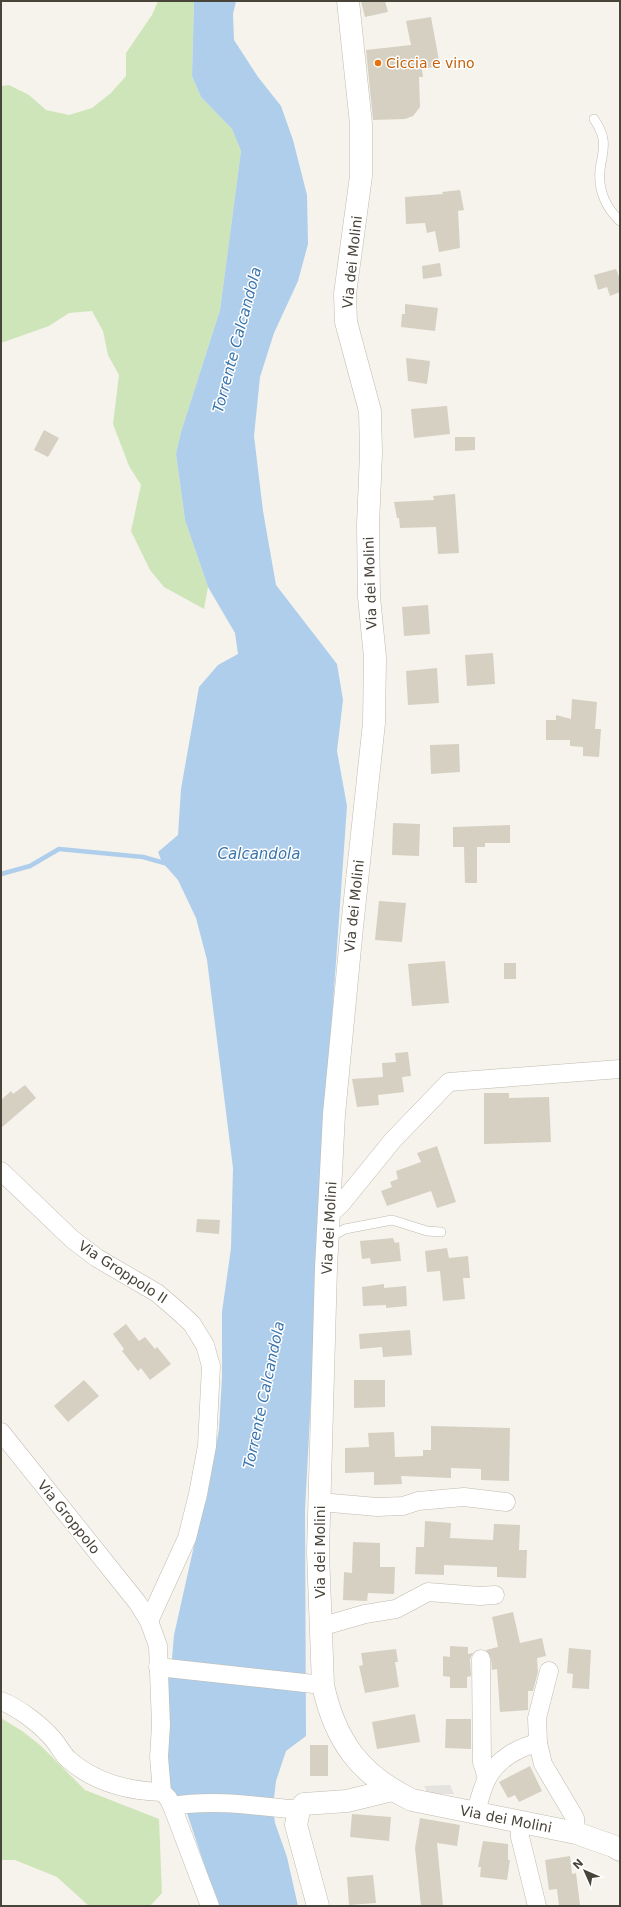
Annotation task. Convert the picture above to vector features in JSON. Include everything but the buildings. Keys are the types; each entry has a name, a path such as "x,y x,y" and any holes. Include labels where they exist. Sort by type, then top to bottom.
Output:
{"street":[{"name":"Via dei Molini","path":"348,1 361,124 361,176 345,294 346,322 370,411 372,453 368,525 369,590 374,657 374,723 334,1114 328,1238 318,1552 320,1626 316,1684 326,1699 344,1743 365,1770 392,1790 412,1800 576,1833 613,1846 620,1850"},
{"path":"330,1214 341,1204 393,1140 449,1082 620,1069"},
{"name":"Via Groppolo II","path":"1,1171 72,1239 97,1258 157,1293 177,1310 192,1324 205,1345 211,1366 211,1374 207,1446 198,1494 187,1538 149,1621"},
{"name":"Via Groppolo","path":"1,1432 137,1602 149,1621 158,1646 163,1667 159,1757 167,1799 210,1906"},
{"path":"320,1502 377,1507 403,1506 418,1501 464,1497 506,1502"},
{"path":"320,1626 365,1614 396,1609 428,1592 480,1596 495,1595"},
{"path":"480,1659 482,1762 487,1778"},
{"path":"163,1667 316,1684"},
{"path":"549,1671 537,1718 538,1743 543,1764 575,1818 576,1833"},
{"path":"1,1702 22,1712 52,1738 67,1758 80,1768 102,1781 150,1792 184,1804 226,1803 299,1810"},
{"path":"476,1812 487,1778 492,1770 514,1752 526,1746 538,1743"},
{"path":"318,1906 296,1825 299,1810 304,1804 347,1801 392,1790"},
{"path":"519,1822 520,1837 537,1906"}],"lane":[{"path":"594,119 603,139 604,149 600,171 603,195 612,213 620,221"},
{"path":"328,1238 345,1229 392,1220 422,1230 441,1232"}],"green space":[{"path":"158,1 194,1 192,76 201,97 232,129 241,151 220,310 181,432 176,454 185,520 208,587 204,609 164,587 150,570 131,531 141,485 129,466 113,424 119,375 108,355 103,331 92,311 69,313 49,326 1,343 1,86 9,85 29,95 46,110 69,115 92,108 111,93 126,76 126,53 152,15"},
{"path":"1,1718 22,1731 40,1745 85,1790 159,1819 162,1893 150,1906 89,1906 57,1877 15,1860 1,1860"}],"shaded area":[{"path":"450,1785 454,1794 428,1794 424,1786"}],"water":[{"name":"Calcandola","path":"194,1 236,1 233,14 234,40 258,77 281,106 293,140 307,195 308,244 298,281 274,333 260,377 254,436 263,511 276,585 337,664 343,700 337,751 347,806 328,1075 305,1510 306,1736 286,1751 276,1781 273,1807 275,1823 287,1857 298,1906 218,1906 184,1804 167,1785 166,1673 171,1670 174,1635 198,1528 207,1497 219,1429 222,1377 222,1312 231,1248 233,1168 207,960 196,918 178,880 162,862 158,852 178,835 181,789 199,687 218,665 238,654 235,633 208,587 185,520 176,454 181,432 220,310 241,151 232,129 201,97 192,76"}],"waterway":[{"path":"1,874 30,866 59,849 143,857 168,864"}],"place":[{"name":"Ciccia e vino","path":"378,63"}],"water label":[{"name":"Torrente Calcandola","path":"237,340"},
{"name":"Torrente Calcandola","path":"264,1395"}]}
